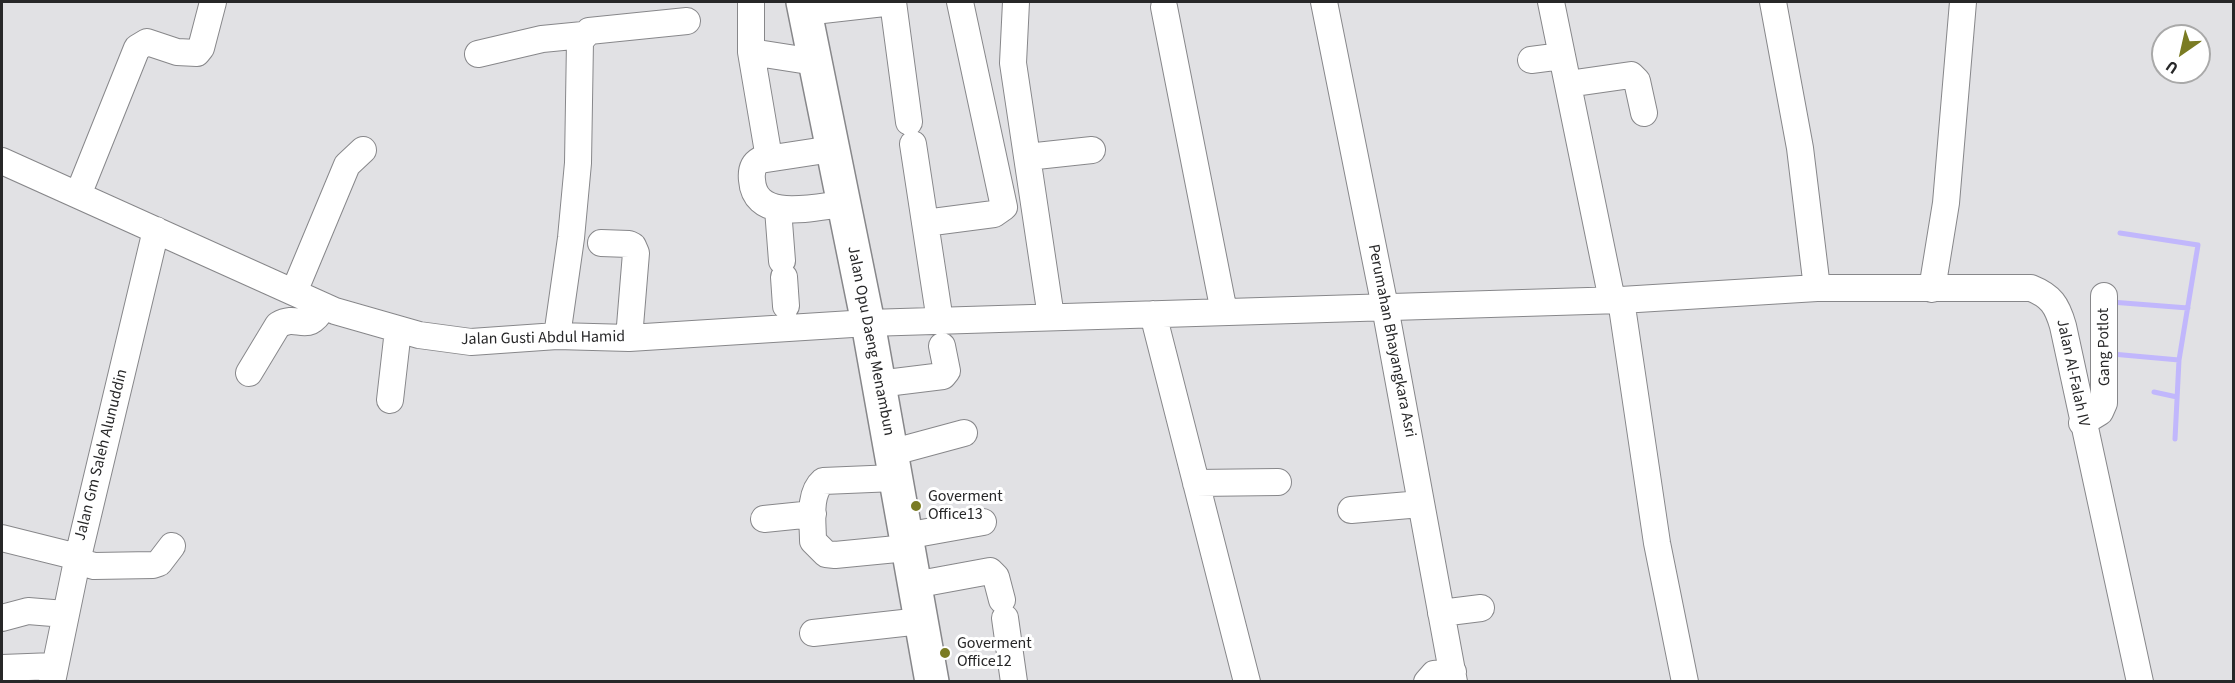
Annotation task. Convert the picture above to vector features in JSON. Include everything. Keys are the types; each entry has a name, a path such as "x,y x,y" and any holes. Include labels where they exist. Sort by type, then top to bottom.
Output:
{"highway":[{"name":"Jalan Opu Daeng Menambun","path":"804,7 868,323 932,681"}],"street":[{"path":"78,195 137,48 147,42 177,52 197,53 201,48 213,2"},
{"path":"751,2 751,52 769,158"},
{"path":"804,7 893,2 947,371 943,376 878,384"},
{"path":"925,224 994,214 1004,207 960,2"},
{"path":"1016,2 1012,63 1051,318"},
{"name":"Perumahan Bhayangkara Asri","path":"1324,2 1385,307 1453,677"},
{"path":"1551,2 1616,300 1657,543 1685,681"},
{"path":"1773,2 1800,147 1818,288"},
{"path":"1932,289 1946,203 1963,2"},
{"path":"1164,7 1224,312"},
{"path":"478,54 542,39 583,35 589,31 687,21"},
{"path":"557,336 576,184 580,110 579,46 583,35"},
{"path":"751,52 815,62"},
{"path":"1531,60 1562,56"},
{"path":"1568,84 1631,75 1637,81 1644,113"},
{"path":"832,149 769,158 755,163 751,175 752,185 756,197 764,204 778,209 843,204"},
{"path":"294,292 347,165 363,150"},
{"path":"1027,157 1092,150"},
{"name":"Jalan Gusti Abdul Hamid","path":"2,161 324,306 398,330 471,342 557,336 629,338 868,323 941,333 1051,318 1385,307"},
{"path":"778,209 786,306"},
{"name":"Jalan Gm Saleh Alunuddin","path":"53,674 77,560 156,230"},
{"path":"602,243 629,244 633,246 636,253 629,338"},
{"name":"Jalan Al-Falah IV","path":"1385,307 1616,300 1818,288 2031,288 2052,298 2058,307 2063,326 2082,423 2140,681"},
{"name":"Gang Potlot","path":"2082,423 2100,412 2104,403 2104,296"},
{"path":"249,373 278,325 283,322 310,322 316,319 324,306"},
{"path":"1153,314 1247,681"},
{"path":"390,400 398,330"},
{"path":"964,433 892,466 822,481 816,486 813,495 813,541 826,554 906,542 983,522"},
{"path":"1196,483 1278,482"},
{"path":"1351,510 1421,504"},
{"path":"764,519 813,514"},
{"path":"2,537 94,566 153,565 164,560 172,546"},
{"path":"914,585 990,571 996,577 1004,609 1014,681"},
{"path":"1441,613 1481,608"},
{"path":"2,618 28,611 65,614"},
{"path":"813,633 921,621"},
{"path":"2,668 53,674"},
{"path":"1427,681 1434,674 1453,677"}],"waterway":[{"path":"2112,354 2179,360 2198,245 2120,233"},
{"path":"2111,302 2188,308"},
{"path":"2175,439 2179,360"},
{"path":"2154,392 2177,397"}],"place":[{"name":"Goverment Office13","path":"916,506"},
{"name":"Goverment Office12","path":"945,653"}]}
